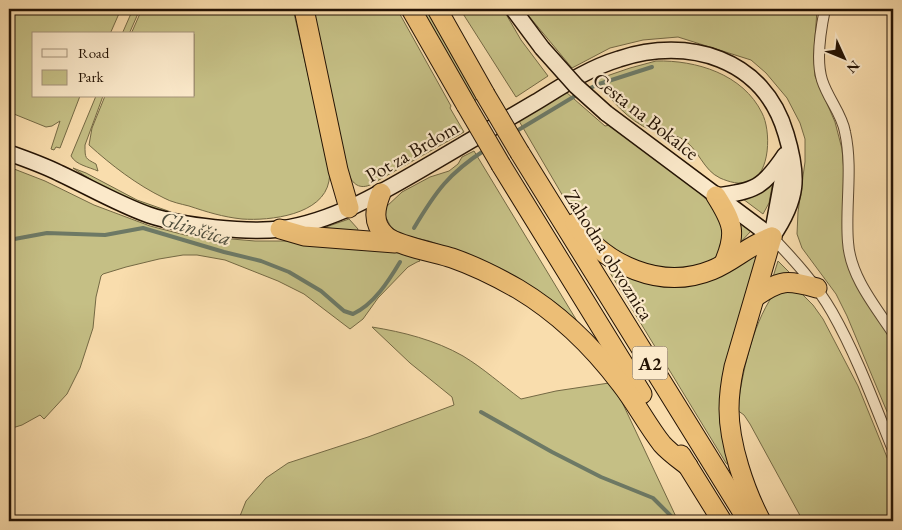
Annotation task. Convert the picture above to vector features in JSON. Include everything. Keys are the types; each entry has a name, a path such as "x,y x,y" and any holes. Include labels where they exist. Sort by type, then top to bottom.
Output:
{"highway":[{"path":"304,9 338,170 349,208"},
{"name":"A2","path":"411,9 501,165 722,521"},
{"name":"Zahodna obvoznica","path":"437,9 520,153 748,521"},
{"path":"381,193 376,206 377,221 385,236 395,242"},
{"path":"716,196 731,222 733,231 731,248 724,263"},
{"path":"552,205 572,218 586,238 606,255 635,270 660,276 678,277 705,272 724,263 751,246 772,237"},
{"path":"280,229 304,236 395,242 467,264 519,290 548,310 595,352 622,384 663,445 688,466"},
{"path":"761,521 748,494 739,464 729,411 730,388 734,367 772,237"},
{"path":"755,297 771,286 786,282 795,282 816,288"}],"main road":[{"name":"Cesta na Bokalce","path":"513,9 542,48 576,86 606,113 772,237"},
{"name":"Pot za Brdom","path":"9,153 56,171 121,204 149,215 217,227 252,230 280,229 308,223 349,208 381,193 580,76 617,59 637,53 681,50 720,58 742,71 767,95 784,125 788,147 782,187 774,217 772,237"},
{"path":"716,196 756,188 775,169 788,147"}],"street":[{"path":"825,9 820,61 822,80 846,132 849,181 848,244 851,260 872,303 893,333"},
{"path":"772,237 816,288 832,311 854,356 893,450"}],"green space":[{"path":"9,9 121,9 111,32 32,32 32,98 79,98 60,148 51,149 60,121 46,127 9,112"},
{"path":"133,9 140,9 130,32 123,32"},
{"path":"142,9 293,9 329,166 329,181 325,192 317,202 294,214 267,219 242,219 215,214 173,202 154,193 106,160 89,145 92,128 104,98 195,98 195,32 132,32"},
{"path":"311,9 397,9 464,132 370,185 359,186 356,184 348,172"},
{"path":"420,9 427,9 478,98 472,101"},
{"path":"460,9 503,9 521,40 548,76 516,97"},
{"path":"523,9 817,9 814,55 815,76 835,122 842,149 847,261 893,341 893,426 836,294 802,248 797,234 805,162 805,139 800,123 787,98 766,73 751,60 678,37 643,40 610,48 572,68"},
{"path":"656,61 687,63 717,72 743,88 754,100 765,121 768,140 765,161 762,170 756,177 749,182 742,183 720,178 709,170 694,149 684,140 676,136 655,132 642,126 620,109 595,80"},
{"path":"566,92 605,126 610,125 674,172 705,198 717,211 727,225 716,261 678,271 621,258 574,215 519,121"},
{"path":"95,98 102,98 85,145 86,158 96,164 98,171 79,164 71,156"},
{"path":"474,151 577,321 556,303 531,287 462,253 429,241 402,235 391,227 384,214 386,207 402,192 430,177 449,171 458,164 462,157"},
{"path":"9,167 45,181 94,205 150,226 185,235 255,241 303,241 413,252 420,261 408,267 378,298 363,319 350,329 304,294 278,281 225,260 197,255 183,255 159,259 103,274 96,297 93,328 80,368 67,394 44,419 40,415 22,425 9,429"},
{"path":"73,168 137,200 171,212 171,214 145,206 120,195 96,183"},
{"path":"773,181 769,203 763,214 743,199 743,197"},
{"path":"349,219 358,229 357,232 325,229 326,227"},
{"path":"738,221 751,231 737,246"},
{"path":"760,249 733,338 730,466 726,463 604,263 646,279"},
{"path":"778,261 790,273 773,277"},
{"path":"789,289 801,293 823,319 858,386 893,472 893,521 803,521 750,424 744,415 737,410 749,351 765,308 773,295"},
{"path":"372,327 419,337 452,350 478,366 521,399 556,391 609,383 622,402 678,521 238,521 246,501 266,478 288,463 368,437 454,405 452,397 410,363"}],"waterway":[{"path":"586,90 652,67"},
{"path":"515,132 580,93"},
{"path":"414,228 429,203 444,184 462,167 485,150"},
{"name":"Glinščica","path":"9,240 47,233 105,235 143,228 261,261 289,272 321,291 344,311 353,314 361,310 374,298 400,262"},
{"path":"481,412 601,477 653,498 676,521"}]}
